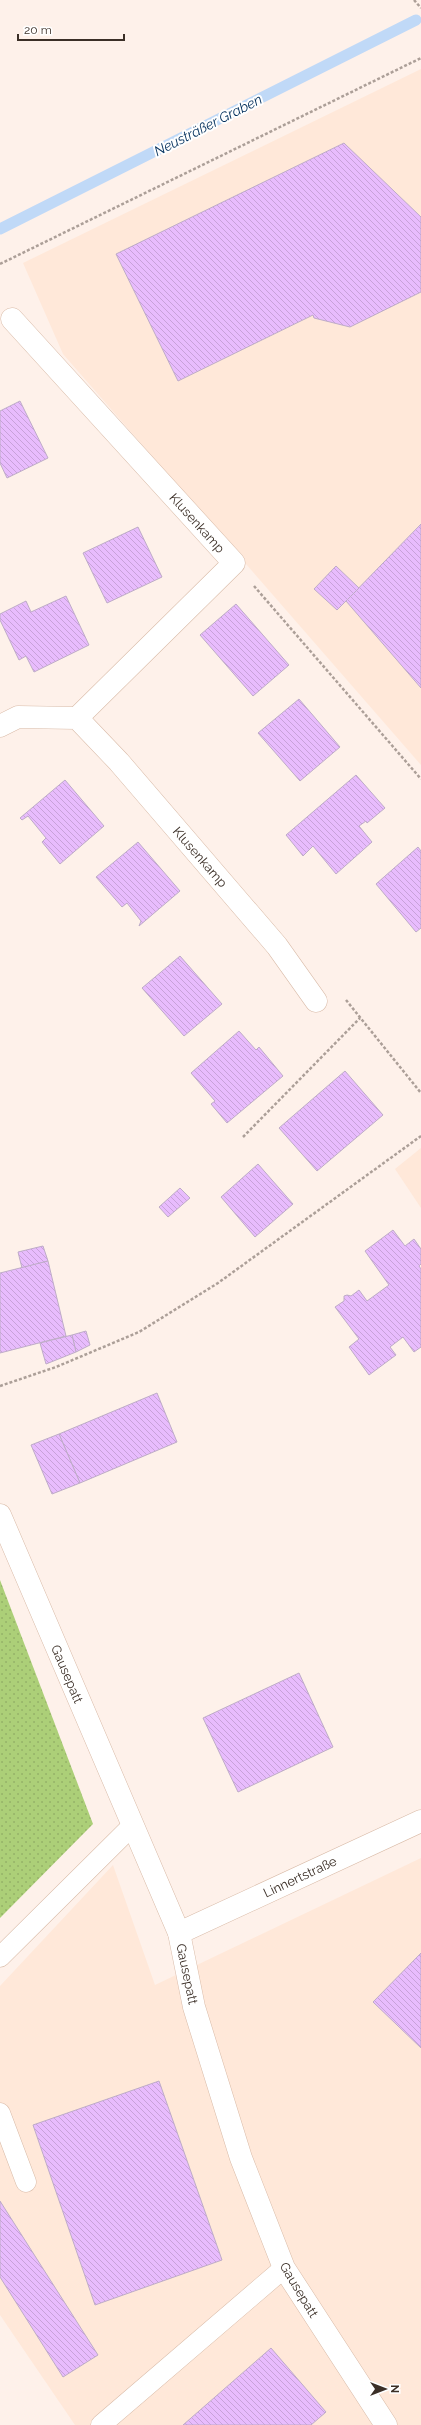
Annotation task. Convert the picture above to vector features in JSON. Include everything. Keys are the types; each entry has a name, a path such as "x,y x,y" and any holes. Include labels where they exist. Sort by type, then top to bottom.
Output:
{"street":[{"name":"Klusenkamp","path":"12,319 234,564 77,718 119,762 277,946 316,1001"},
{"path":"0,726 18,717 77,718"},
{"name":"Gausepatt","path":"0,1515 179,1933 198,2022 241,2158 284,2268 386,2425"},
{"name":"Linnertstraße","path":"179,1933 421,1822"}],"lane":[{"path":"0,1957 132,1826"},
{"path":"0,2113 26,2182"},
{"path":"101,2425 284,2268"}],"path":[{"path":"414,0 421,8"},
{"path":"0,264 421,58"},
{"path":"234,564 421,779"},
{"path":"316,1001 343,996 421,1092"},
{"path":"243,1137 360,1018"},
{"path":"0,1386 56,1367 140,1332 218,1282 421,1136"}],"shaded area":[{"path":"421,69 421,765 63,354 23,263"},
{"path":"421,1148 421,1208 395,1169"},
{"path":"421,1858 421,2425 75,2425 0,2315 0,1986 113,1865 155,1985"}],"green space":[{"path":"0,1580 93,1824 0,1918"}],"building":[{"path":"344,143 421,217 421,292 350,327 314,318 313,315 178,381 116,254"},
{"path":"20,401 48,458 7,478 0,463 0,411"},
{"path":"421,524 421,688 346,601"},
{"path":"138,527 162,577 107,603 83,553"},
{"path":"336,566 359,588 337,610 314,589"},
{"path":"66,596 89,645 34,672 26,656 19,660 0,620 0,614 26,601 31,612"},
{"path":"236,604 289,665 253,696 200,635"},
{"path":"299,699 340,747 300,781 258,733"},
{"path":"356,775 385,808 367,823 366,821 359,826 372,842 336,874 313,846 303,856 286,835"},
{"path":"65,780 104,826 60,864 42,842 46,838 28,816 22,820 20,818"},
{"path":"138,842 180,891 139,926 141,921 127,903 122,907 96,877"},
{"path":"418,847 421,851 421,928 416,932 376,884"},
{"path":"180,956 222,1004 184,1036 142,988"},
{"path":"239,1031 256,1050 259,1047 283,1076 227,1123 211,1104 215,1101 191,1073"},
{"path":"345,1071 383,1115 317,1171 279,1128"},
{"path":"258,1164 293,1204 255,1237 221,1197"},
{"path":"180,1188 190,1198 168,1217 159,1207"},
{"path":"393,1230 405,1246 414,1239 421,1249 421,1264 419,1266 421,1269 421,1347 414,1352 403,1337 390,1347 396,1355 369,1375 349,1347 359,1339 335,1307 344,1301 344,1296 351,1296 359,1290 367,1301 389,1285 365,1251"},
{"path":"43,1246 48,1261 22,1268 18,1252"},
{"path":"48,1261 66,1336 0,1353 0,1273"},
{"path":"86,1331 90,1345 76,1352 72,1335"},
{"path":"72,1335 76,1352 46,1364 40,1343"},
{"path":"157,1393 177,1442 80,1483 59,1434"},
{"path":"59,1434 80,1483 52,1494 31,1445"},
{"path":"299,1673 333,1747 238,1792 203,1718"},
{"path":"421,1953 421,2048 373,2002"},
{"path":"159,2081 222,2260 95,2305 33,2125"},
{"path":"0,2201 98,2355 63,2377 0,2277"},
{"path":"271,2348 326,2412 311,2425 183,2425"}],"waterway":[{"name":"Neusträßer Graben","path":"0,229 416,20"}]}
